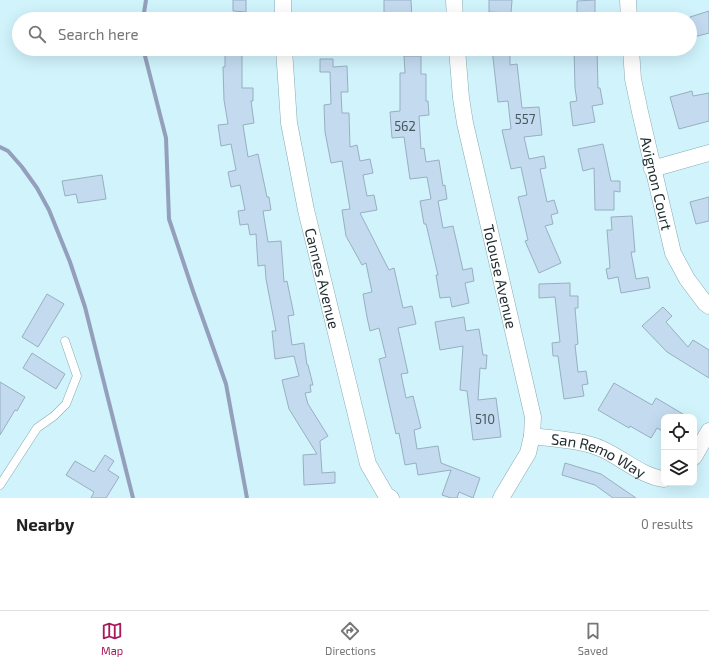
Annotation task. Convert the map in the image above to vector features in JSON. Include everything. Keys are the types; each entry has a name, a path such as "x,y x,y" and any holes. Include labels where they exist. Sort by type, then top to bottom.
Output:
{"street":[{"path":"283,0 283,12"},
{"path":"454,0 455,12"},
{"path":"628,0 629,12"},
{"name":"Cannes Avenue","path":"284,56 289,123 308,218 368,464 386,495 391,498"},
{"name":"Tolouse Avenue","path":"458,56 461,98 465,123 533,417 532,436 528,453 501,498"},
{"name":"Avignon Court","path":"631,56 633,78 652,169 673,253 687,280 709,306"},
{"path":"652,169 709,153"},
{"path":"697,452 709,431"},
{"name":"San Remo Way","path":"532,436 581,443 601,449 645,473 661,478"}],"lane":[{"path":"0,485 37,428 54,416 66,404 77,376 65,341"}],"building":[{"path":"233,0 246,0 246,12 233,11"},
{"path":"384,0 411,0 412,12 384,12"},
{"path":"489,0 512,0 511,12 489,12"},
{"path":"595,0 595,12 577,12 577,1"},
{"path":"709,11 709,33 697,36 697,15"},
{"path":"225,56 242,56 242,88 253,88 253,101 251,101 254,123 243,125 248,157 258,154 271,210 263,211 268,242 281,241 284,282 287,281 294,315 288,316 292,345 304,343 307,365 313,385 310,385 311,392 305,393 308,404 328,436 320,441 322,473 335,472 335,483 304,485 303,455 317,454 289,409 282,380 299,376 294,356 275,359 272,331 276,331 266,279 265,265 258,266 256,234 250,235 248,224 240,225 238,211 245,210 240,185 231,187 228,172 236,170 231,144 221,146 218,125 228,124 224,100 223,67 225,67"},
{"path":"404,56 421,56 421,74 426,74 426,101 428,101 429,115 419,116 421,149 424,148 426,162 439,160 443,186 445,185 447,199 438,201 443,228 453,226 463,270 472,268 474,281 465,283 469,303 452,307 450,297 440,298 436,275 438,275 426,224 424,224 420,201 431,199 427,177 410,179 404,137 392,138 390,112 400,111 400,73 405,73"},
{"path":"493,56 510,56 510,65 517,64 522,108 539,107 542,135 524,137 529,159 544,156 546,168 540,169 547,202 554,200 558,213 551,215 553,224 545,226 561,263 539,273 525,241 528,240 518,197 527,195 521,167 511,169 502,130 511,129 508,101 498,102"},
{"path":"574,56 597,56 598,88 600,88 603,104 592,106 595,122 573,126 570,102 577,101"},
{"path":"320,59 333,59 333,67 347,66 348,92 341,92 342,113 349,113 350,147 357,145 360,161 370,159 373,173 363,175 367,196 374,195 377,210 360,213 389,270 394,268 403,308 412,306 416,324 398,328 408,373 401,374 406,398 413,396 421,428 414,430 417,449 438,446 441,463 480,478 473,498 459,492 457,498 442,495 451,470 418,475 416,463 405,465 399,433 396,434 379,359 386,357 379,328 370,331 367,317 363,294 372,292 366,263 362,265 346,236 342,210 350,209 342,161 331,163 325,132 324,105 331,104 330,72 320,72"},
{"path":"692,91 693,96 709,93 709,121 679,129 670,97"},
{"path":"603,144 611,181 620,181 620,192 614,191 614,210 595,210 594,168 583,171 578,149"},
{"path":"102,175 106,199 78,203 76,194 65,196 62,181"},
{"path":"709,197 709,221 696,224 690,202"},
{"path":"632,216 635,252 631,252 636,279 648,277 650,288 621,293 618,277 608,279 606,269 610,268 607,230 612,230 611,217"},
{"path":"570,283 570,296 578,296 578,308 575,308 578,344 575,345 578,372 586,371 588,384 582,385 584,396 564,399 558,356 553,356 552,343 560,342 555,297 539,298 539,284"},
{"path":"47,294 64,304 38,347 22,337"},
{"path":"663,307 672,316 666,322 688,347 693,340 709,350 709,378 667,352 642,326"},
{"path":"464,317 466,331 479,329 483,355 487,355 486,369 480,368 478,400 496,398 501,437 473,440 467,391 460,390 463,346 440,350 435,322"},
{"path":"32,353 65,374 56,389 23,368"},
{"path":"0,382 25,397 17,411 15,410 0,435"},
{"path":"614,383 652,405 656,398 683,414 661,414 661,430 657,428 651,438 630,426 629,428 598,410"},
{"path":"105,455 114,461 108,470 119,477 106,498 91,498 94,492 66,475 75,461 94,472"},
{"path":"565,463 601,474 636,498 613,498 595,485 562,475"}],"waterway":[{"path":"144,12 146,0"},
{"path":"145,56 166,138 169,219 226,384 247,498"},
{"path":"0,147 8,151 37,188 49,210 70,262 85,307 133,498"}]}
